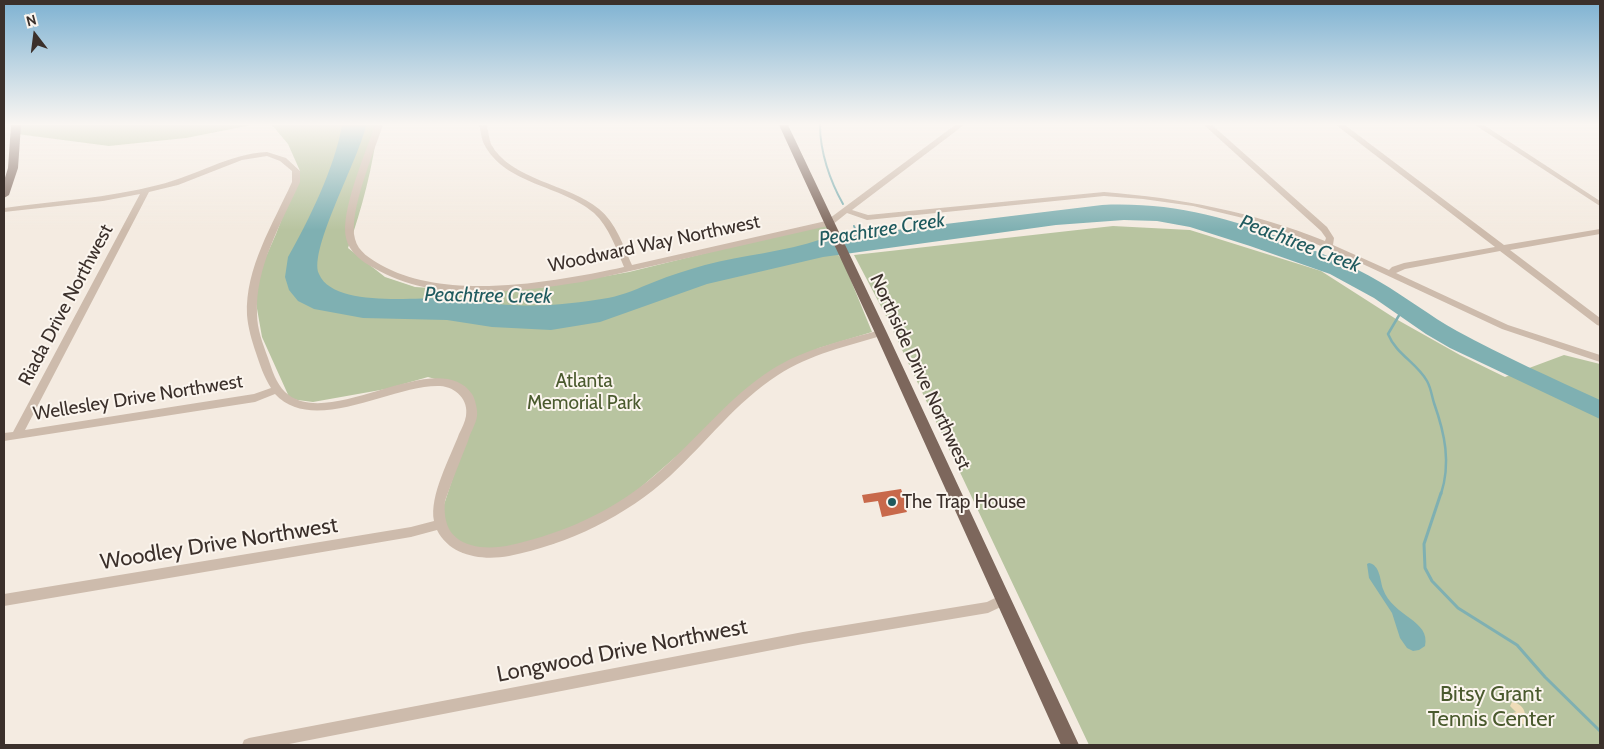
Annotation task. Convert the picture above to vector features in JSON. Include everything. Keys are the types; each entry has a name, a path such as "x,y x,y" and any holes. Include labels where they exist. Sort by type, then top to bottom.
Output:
{"main road":[{"path":"4,195 14,160"},
{"name":"Northside Drive Northwest","path":"799,160 882,333 1070,745"}],"street":[{"path":"4,210 146,191 184,181 238,160"},
{"path":"282,160 294,168 297,175 296,182 262,258 253,294 252,314 255,332 271,381 276,390 295,402 322,406 351,403 423,382 445,383 461,390 470,400 472,415 439,501 438,512 439,524 445,535 456,545 471,552 488,554 536,544 584,526 620,507 651,485 746,394 778,371 823,350 882,333"},
{"name":"Woodward Way Northwest","path":"368,160 350,217 349,231 352,244 356,251 384,272 416,283 459,287 511,286 561,282 831,228"},
{"path":"499,160 512,168 577,198 595,209 610,226 629,268"},
{"path":"831,228 848,211 914,160"},
{"path":"1247,160 1324,229 1330,238 1329,245"},
{"path":"1386,160 1600,323"},
{"path":"1533,160 1600,204"},
{"name":"Riada Drive Northwest","path":"17,434 146,191"},
{"path":"848,211 867,218 1087,195 1135,196 1168,200 1273,224 1329,245 1505,327 1600,359"},
{"path":"1390,274 1395,269 1404,266 1600,231"},
{"name":"Wellesley Drive Northwest","path":"4,436 255,398 276,390"},
{"name":"Woodley Drive Northwest","path":"4,600 411,532 439,524"},
{"name":"Longwood Drive Northwest","path":"249,745 803,638 988,607 1003,600"}],"green space":[{"name":"Atlanta Memorial Park","path":"295,160 372,160 358,218 348,248 385,277 415,287 445,289 539,288 629,272 832,222 836,252 843,261 872,332 819,348 771,374 617,508 553,544 463,553 437,526 475,410 463,387 428,377 386,389 313,402 290,399 262,337 253,286 276,234 300,171"},
{"name":"Bitsy Grant Tennis Center","path":"1113,226 1190,230 1321,271 1396,319 1460,355 1505,377 1564,355 1600,364 1600,745 1089,745 887,318 854,255"}],"sand":[{"path":"1512,702 1522,707 1525,714 1523,716 1529,720 1530,725 1527,726 1519,722 1513,724 1506,715 1516,712 1510,706"}],"water":[{"path":"333,160 354,160 327,225 321,245 318,262 319,274 327,285 341,292 358,296 397,299 447,298 497,304 549,305 614,297 705,265 793,247 822,239 1102,205 1152,206 1198,213 1243,225 1290,241 1369,276 1457,331 1600,400 1600,419 1450,348 1374,298 1330,274 1190,227 1157,221 1124,220 1056,225 823,257 707,284 600,322 551,330 492,327 447,320 363,318 314,309 298,301 289,290 285,277 288,257 304,227"},
{"path":"1367,564 1373,564 1377,570 1388,598 1422,630 1425,637 1425,646 1419,650 1413,651 1407,648 1400,638 1392,613 1369,578"}],"building":[{"name":"The Trap House","path":"901,489 907,505 904,505 907,512 882,517 878,501 864,503 862,495"}],"waterway":[{"path":"825,160 834,186 843,204"},
{"name":"Peachtree Creek","path":"854,226 858,236"},
{"path":"1401,312 1388,334 1401,353 1423,375 1430,387 1444,437 1446,471 1441,494"},
{"path":"1441,493 1424,544 1425,568 1432,581 1458,608 1517,645 1545,677 1600,731"}],"place":[{"name":"The Trap House","path":"892,502"}]}
